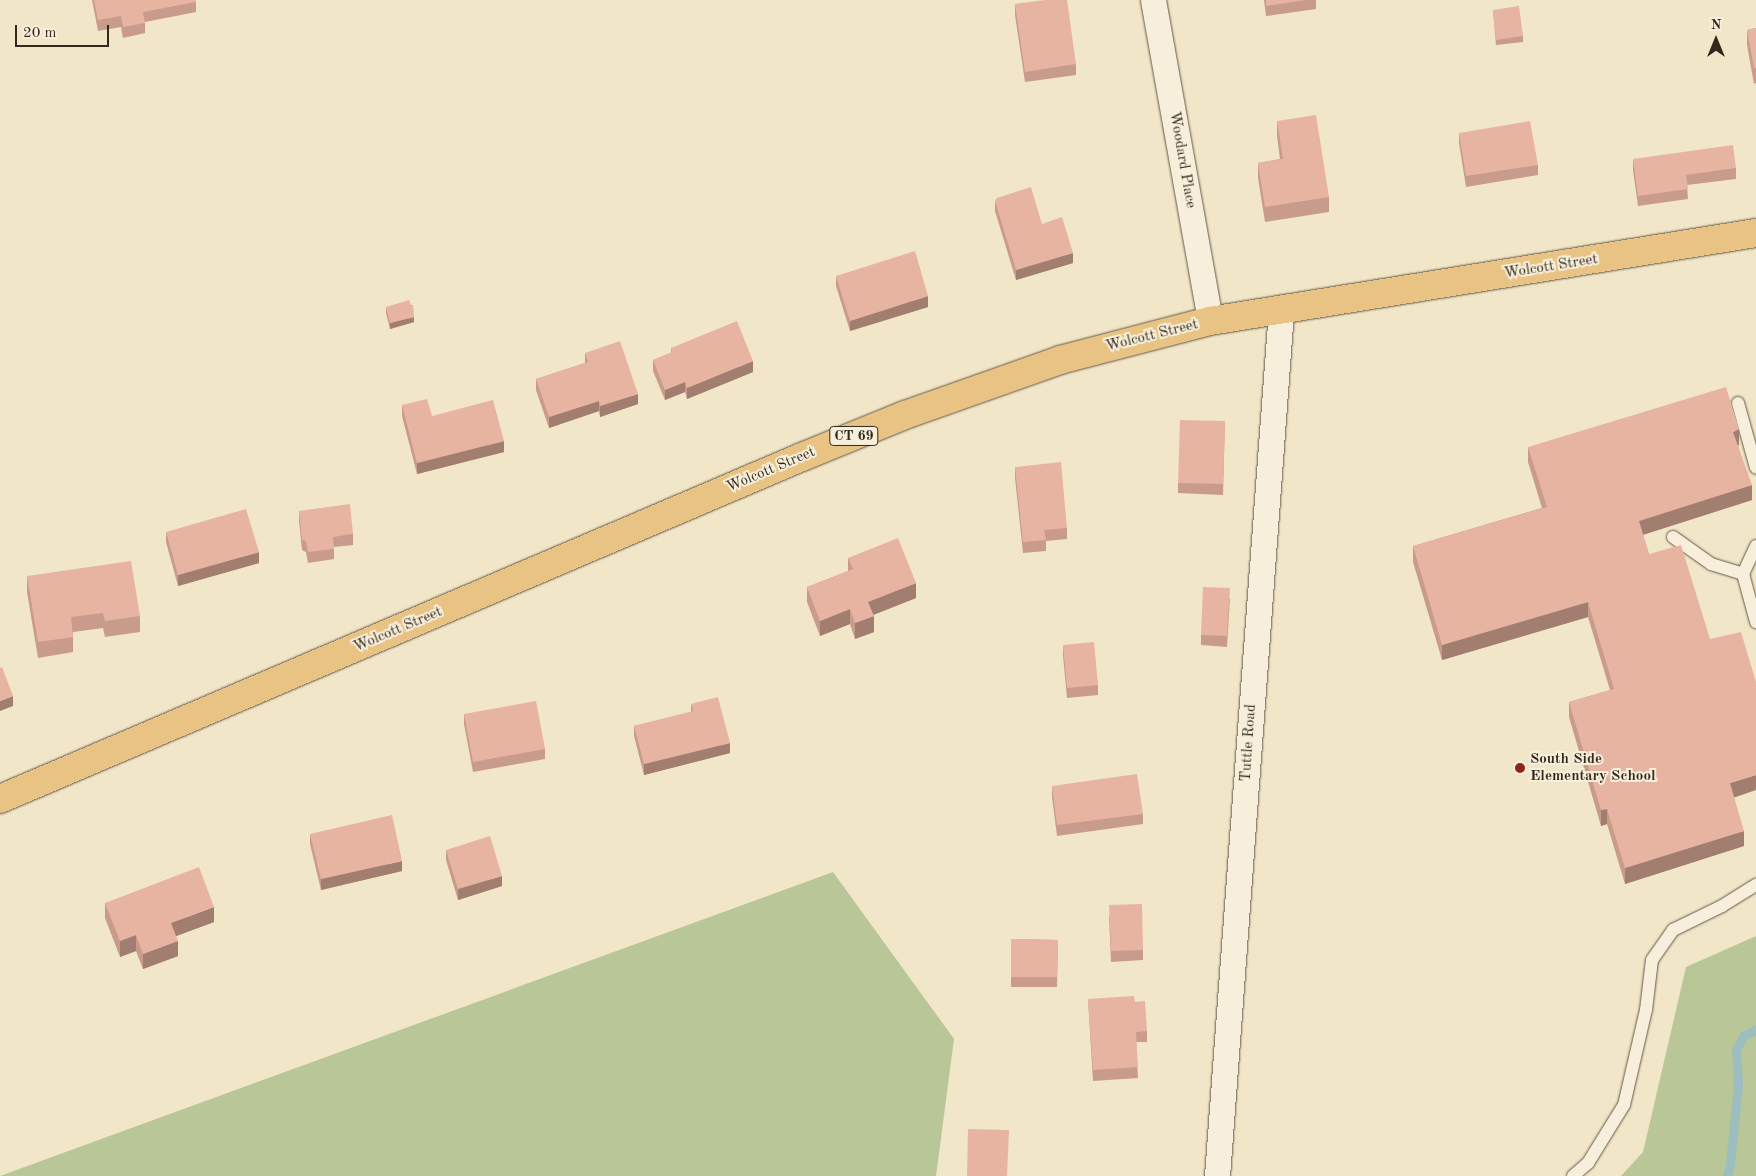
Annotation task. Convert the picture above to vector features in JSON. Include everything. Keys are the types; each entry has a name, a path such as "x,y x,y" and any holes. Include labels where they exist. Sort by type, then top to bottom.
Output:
{"main road":[{"name":"Wolcott Street","path":"0,799 906,415 1060,360 1210,321 1756,233"}],"street":[{"name":"Woodard Place","path":"1153,0 1210,321"},
{"name":"Tuttle Road","path":"1216,1176 1281,310"}],"lane":[{"path":"1738,403 1756,468"},
{"path":"1673,537 1711,564 1743,574"},
{"path":"1756,546 1743,574 1756,622"},
{"path":"1573,1176 1588,1163 1624,1105 1646,1010 1652,960 1673,930 1722,906 1756,885"}],"green space":[{"path":"833,872 954,1039 936,1176 0,1176"},
{"path":"1756,936 1756,1176 1621,1176 1643,1152 1686,967"}],"building":[{"path":"94,0 196,0 196,2 143,12 145,23 123,27 121,16 98,20"},
{"path":"1045,0 1067,0 1076,64 1025,72 1015,4"},
{"path":"1266,0 1306,0 1266,6"},
{"path":"1519,6 1523,36 1496,40 1493,10"},
{"path":"1756,28 1756,68 1754,68 1747,30"},
{"path":"1316,115 1329,197 1265,207 1258,163 1283,159 1277,121"},
{"path":"1530,121 1538,165 1466,176 1459,133"},
{"path":"1733,145 1736,168 1686,175 1688,189 1638,196 1633,159"},
{"path":"1031,187 1042,224 1062,217 1073,253 1016,270 995,201 997,198"},
{"path":"915,251 928,296 850,321 836,276"},
{"path":"409,300 411,305 413,305 414,317 390,323 386,307"},
{"path":"737,321 753,361 687,388 685,382 665,390 653,360 672,352 671,348"},
{"path":"620,341 638,394 600,406 599,401 549,417 536,379 588,362 585,353"},
{"path":"1726,387 1739,429 1733,432 1752,485 1639,521 1649,554 1681,545 1710,639 1741,632 1756,682 1756,775 1730,783 1744,831 1625,868 1607,809 1601,810 1569,702 1614,689 1588,602 1442,645 1413,546 1547,507 1528,447"},
{"path":"427,399 432,416 493,400 504,441 417,463 402,405"},
{"path":"1180,420 1225,421 1223,484 1178,483"},
{"path":"1061,462 1067,528 1044,530 1046,540 1023,542 1015,467"},
{"path":"350,504 353,534 333,537 334,549 308,552 306,541 302,540 299,511"},
{"path":"246,509 259,552 178,575 166,532"},
{"path":"898,538 916,583 868,602 874,616 855,623 850,609 820,621 807,587 853,569 848,558"},
{"path":"131,561 140,616 105,621 103,613 71,617 73,637 38,642 27,576"},
{"path":"1203,587 1230,588 1227,636 1201,635"},
{"path":"1094,642 1098,685 1067,688 1063,645"},
{"path":"2,667 13,696 0,701 0,668"},
{"path":"718,697 730,743 644,764 634,726 693,711 691,704"},
{"path":"536,701 545,749 473,762 464,714"},
{"path":"1137,774 1143,814 1057,825 1052,786"},
{"path":"392,815 402,861 321,879 310,834"},
{"path":"490,836 502,876 458,889 446,850"},
{"path":"199,867 214,907 171,923 178,941 143,954 136,935 120,941 105,903"},
{"path":"1142,904 1143,950 1111,951 1109,905"},
{"path":"1011,939 1058,940 1057,977 1011,977"},
{"path":"1134,996 1135,1002 1145,1001 1147,1031 1136,1032 1138,1067 1093,1070 1088,999"},
{"path":"968,1129 1009,1130 1007,1176 967,1176"}],"waterway":[{"path":"1727,1176 1730,1164 1738,1085 1736,1050 1743,1036 1756,1029"}],"place":[{"name":"South Side Elementary School","path":"1520,768"}]}
